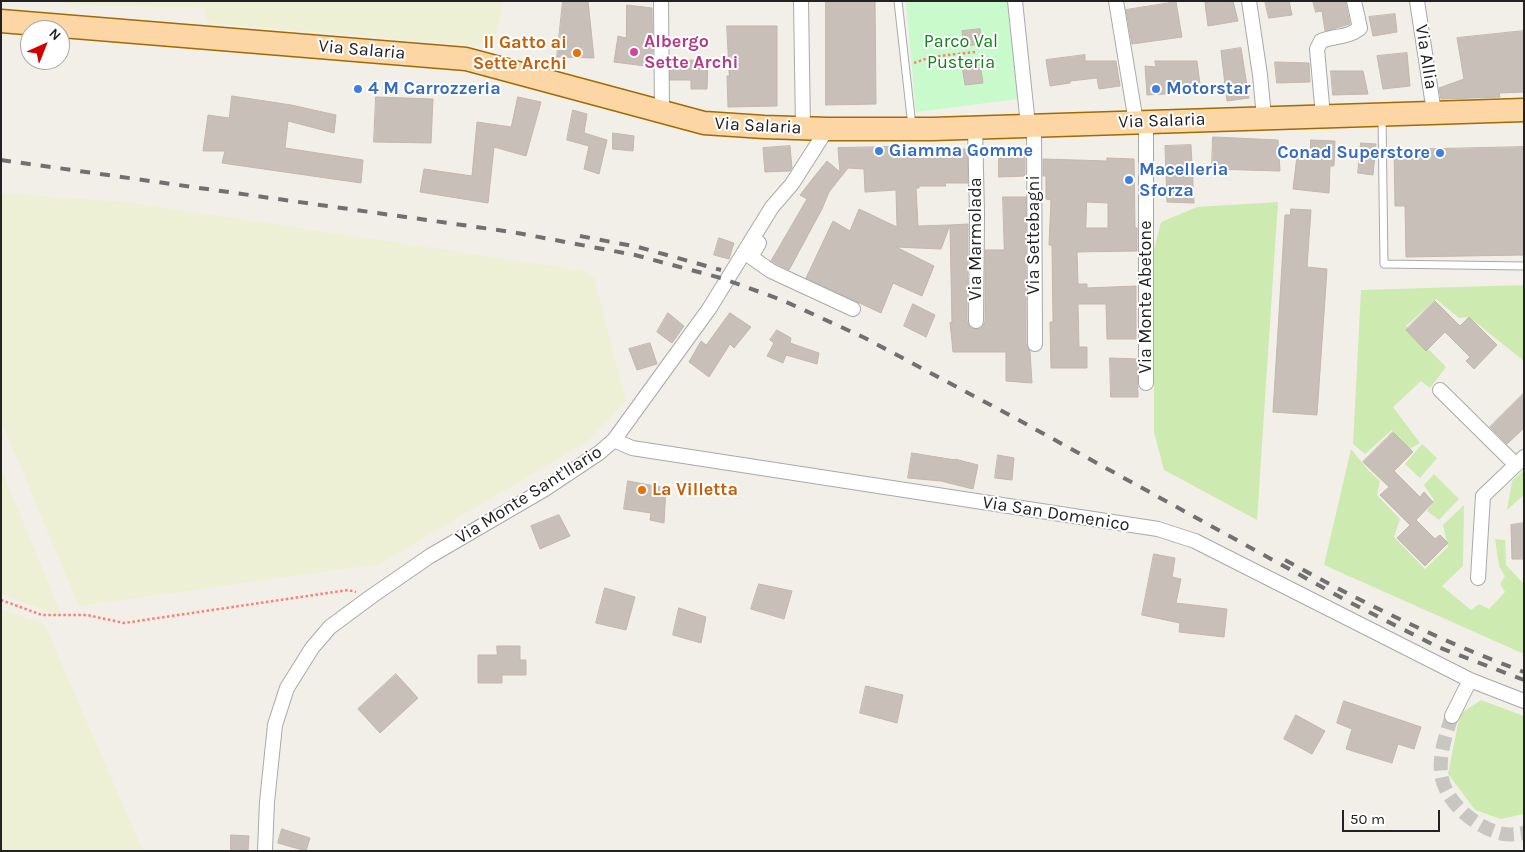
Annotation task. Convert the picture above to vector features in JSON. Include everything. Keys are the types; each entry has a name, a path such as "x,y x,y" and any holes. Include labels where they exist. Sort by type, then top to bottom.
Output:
{"main road":[{"name":"Via Salaria","path":"1,21 466,59 704,122 802,128 912,129 1524,110"}],"street":[{"path":"662,1 662,111"},
{"path":"801,1 802,128"},
{"name":"Via Settebagni","path":"1015,1 1031,125 1035,344"},
{"name":"Via Monte Abetone","path":"1116,1 1141,122 1146,383"},
{"path":"1249,1 1264,117"},
{"path":"1323,116 1317,49 1321,40 1333,36 1352,35 1360,28 1354,1"},
{"name":"Via Allia","path":"1417,1 1434,112"},
{"name":"Via Marmolada","path":"975,127 977,214 976,321"},
{"name":"Via Monte Sant'Ilario","path":"265,851 267,802 275,725 287,688 312,648 330,627 430,556 545,489 599,453 614,440 709,309 772,208 792,184 827,129"},
{"path":"781,197 782,206 751,258 771,271 853,309"},
{"path":"1440,390 1520,461 1483,496 1478,578"},
{"name":"Via San Domenico","path":"614,440 632,448 1108,523 1158,529 1178,534 1470,680 1524,701"},
{"path":"1452,716 1470,680"}],"lane":[{"path":"898,1 912,129"},
{"path":"1382,114 1384,264 1524,266"}],"path":[{"path":"906,67 931,57 975,52"},
{"path":"1,600 42,615 88,615 124,623 348,590 372,596"}],"green space":[{"path":"65,1 503,1 503,5 493,47 208,23 204,8 65,5"},
{"name":"Parco Val Pusteria","path":"906,1 1007,1 1018,99 916,112"},
{"path":"1,193 127,202 586,271 594,278 626,401 588,441 380,564 79,606 1,421"},
{"path":"1278,202 1257,520 1164,470 1154,432 1154,249 1161,222 1197,207"},
{"path":"1524,285 1524,361 1469,317 1459,318 1436,299 1406,326 1446,367 1430,388 1421,381 1393,407 1420,443 1410,449 1392,430 1365,454 1353,444 1361,290"},
{"path":"1422,444 1437,458 1420,478 1405,464"},
{"path":"1351,449 1380,481 1377,495 1400,519 1394,537 1425,569 1448,547 1443,525 1464,505 1463,566 1442,586 1471,610 1479,604 1489,609 1505,592 1500,584 1505,576 1499,566 1495,539 1505,540 1506,565 1524,584 1524,654 1324,565"},
{"path":"1,468 62,616 1,594"},
{"path":"1524,470 1524,495 1507,510 1512,481"},
{"path":"1434,474 1459,499 1439,520 1427,511 1434,500 1424,485"},
{"path":"1,609 45,625 143,851 1,851"},
{"path":"1481,700 1524,716 1524,814 1501,819 1475,810 1448,774 1460,714"}],"building":[{"path":"563,1 588,1 594,58 557,57"},
{"path":"826,1 875,1 876,104 826,105"},
{"path":"1233,1 1238,21 1208,26 1205,3"},
{"path":"1265,1 1289,1 1292,15 1269,18"},
{"path":"1313,1 1345,1 1350,24 1325,31 1322,11 1316,12"},
{"path":"1176,2 1182,37 1132,44 1126,10"},
{"path":"627,5 652,8 653,67 614,62 618,36 626,38"},
{"path":"1395,14 1397,32 1373,36 1369,17"},
{"path":"727,26 777,26 777,106 728,107"},
{"path":"980,29 982,44 964,46 962,31"},
{"path":"1524,31 1524,92 1499,93 1500,97 1441,99 1439,88 1464,79 1457,38"},
{"path":"1241,48 1249,98 1227,101 1221,51"},
{"path":"1407,53 1410,86 1383,89 1377,56"},
{"path":"1085,55 1085,61 1116,61 1120,86 1099,89 1097,78 1070,81 1070,83 1050,86 1046,60"},
{"path":"670,59 708,61 707,89 691,89 691,80 670,80"},
{"path":"1155,61 1197,61 1201,92 1147,95 1145,66 1156,67"},
{"path":"1275,62 1309,63 1310,82 1277,83"},
{"path":"980,64 983,83 965,85 962,66"},
{"path":"1331,71 1363,71 1368,94 1333,95"},
{"path":"232,96 291,105 336,115 334,133 288,121 285,148 363,160 361,183 222,163 225,151 203,151 208,115 229,118"},
{"path":"376,97 433,99 431,143 374,142"},
{"path":"518,97 541,102 526,156 494,147 488,203 420,192 424,169 472,176 477,122 511,127"},
{"path":"573,110 587,114 584,133 607,140 599,174 584,169 589,146 567,140"},
{"path":"613,133 634,136 633,151 613,149"},
{"path":"1213,137 1278,140 1280,171 1212,169"},
{"path":"1311,140 1335,141 1334,166 1330,166 1329,193 1293,189 1297,156 1306,156 1306,151 1310,151"},
{"path":"1361,143 1376,144 1373,175 1358,173"},
{"path":"1191,145 1194,203 1167,202 1165,146"},
{"path":"790,146 792,168 790,171 765,172 763,148"},
{"path":"889,147 889,153 929,152 929,149 967,149 968,183 945,183 946,186 919,186 919,188 916,188 918,226 950,225 941,249 896,247 934,266 922,296 893,283 881,313 806,278 833,221 850,231 859,209 897,227 896,190 865,192 864,169 848,168 829,192 822,209 789,270 771,261 807,199 800,195 827,161 840,172 838,148"},
{"path":"1524,147 1524,255 1406,257 1405,206 1395,206 1394,150"},
{"path":"999,149 1025,149 1025,176 999,177"},
{"path":"1107,158 1134,159 1137,251 1077,252 1078,284 1087,284 1087,288 1136,286 1136,339 1107,339 1106,304 1078,304 1079,347 1087,347 1087,368 1051,368 1050,322 1053,322 1052,245 1049,245 1051,200 1046,199 1046,176 1043,176 1043,159 1107,161","holes":["1087,202 1108,203 1108,228 1086,228"]},
{"path":"1003,197 1026,197 1026,344 1030,351 1032,383 1006,381 1006,352 953,352 950,322 952,323 950,225 968,224 967,321 971,328 980,329 985,321 985,250 1004,250"},
{"path":"1291,209 1311,210 1307,267 1327,269 1317,415 1273,412 1285,215 1290,215"},
{"path":"719,238 734,243 729,259 714,255"},
{"path":"1435,301 1460,326 1469,317 1497,345 1474,369 1466,361 1470,357 1445,332 1426,351 1406,330"},
{"path":"913,304 935,315 926,337 904,326"},
{"path":"668,313 684,326 672,343 657,332"},
{"path":"730,313 751,327 734,348 730,344 709,377 689,362 701,341 706,345"},
{"path":"777,330 791,338 790,343 819,353 817,364 786,355 783,363 767,356 774,343 770,340"},
{"path":"650,343 657,364 637,370 629,349"},
{"path":"1110,358 1137,359 1138,397 1111,397"},
{"path":"1524,393 1524,428 1507,444 1490,427"},
{"path":"1393,432 1413,452 1394,471 1420,497 1424,492 1433,502 1416,520 1435,539 1440,535 1448,543 1425,566 1397,538 1410,525 1380,495 1389,487 1363,462"},
{"path":"912,453 955,459 978,465 973,489 941,481 908,478"},
{"path":"998,455 1014,458 1012,480 995,478"},
{"path":"628,481 666,488 664,523 650,520 651,513 624,509"},
{"path":"559,515 570,536 540,549 531,526"},
{"path":"1524,523 1524,559 1512,559 1511,525"},
{"path":"1154,554 1175,558 1172,577 1181,579 1176,603 1227,609 1224,637 1179,632 1180,623 1142,615"},
{"path":"759,584 792,591 784,619 751,609"},
{"path":"605,588 635,597 626,630 596,623"},
{"path":"679,608 706,617 701,643 673,635"},
{"path":"497,646 520,646 520,660 526,660 526,675 502,675 502,683 478,683 478,655 497,655"},
{"path":"396,674 418,698 380,733 358,709"},
{"path":"866,686 903,695 897,723 860,713"},
{"path":"1344,701 1421,727 1414,749 1398,744 1392,763 1346,749 1352,729 1337,723"},
{"path":"1296,715 1325,731 1312,754 1284,739"},
{"path":"282,829 310,838 306,851 278,843"},
{"path":"231,835 249,836 248,851 231,851"}],"tunnel":[{"path":"1452,716 1441,759 1443,784 1448,794 1455,804 1483,826 1504,834 1524,833"}],"railway":[{"path":"1,160 512,232 635,255 721,278 782,300 865,338 1015,418 1351,603 1438,647 1524,680"},
{"path":"580,236 638,247 721,270"},
{"path":"1285,560 1403,620 1524,672"}],"place":[{"name":"Albergo Sette Archi","path":"634,52"},
{"name":"Il Gatto ai Sette Archi","path":"577,53"},
{"name":"4 M Carrozzeria","path":"358,89"},
{"name":"Motorstar","path":"1156,89"},
{"name":"Giamma Gomme","path":"879,151"},
{"name":"Conad Superstore","path":"1440,153"},
{"name":"Macelleria Sforza","path":"1129,180"},
{"name":"La Villetta","path":"642,490"}]}
